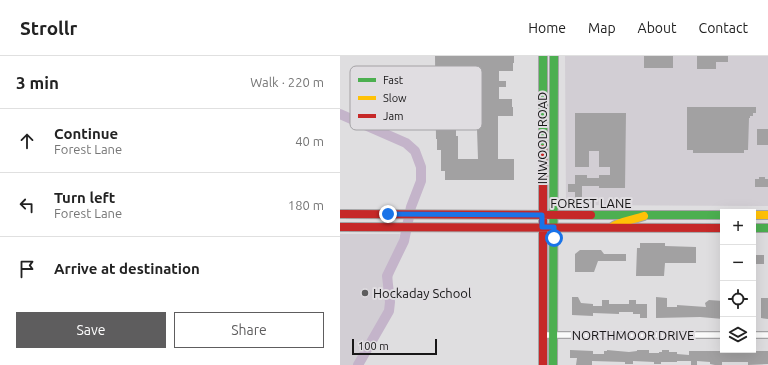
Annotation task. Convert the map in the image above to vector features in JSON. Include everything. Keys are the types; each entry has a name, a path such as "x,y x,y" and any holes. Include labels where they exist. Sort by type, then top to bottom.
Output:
{"main road":[{"name":"INWOOD ROAD","path":"543,56 543,365"},
{"name":"INWOOD ROAD","path":"553,365 554,56"},
{"path":"543,141 554,141"},
{"name":"FOREST LANE","path":"340,214 720,215"},
{"path":"611,228 615,224 634,220 646,214"},
{"path":"676,215 676,228"},
{"path":"756,215 768,215"},
{"name":"FOREST LANE","path":"340,227 720,228"},
{"path":"756,228 768,228"}],"street":[{"name":"NORTHMOOR DRIVE","path":"542,335 720,335"},
{"path":"756,335 768,335"}],"shaded area":[{"path":"565,56 768,56 768,206 566,205"},
{"name":"Hockaday School","path":"340,234 400,234 389,300 385,312 355,365 340,365"}],"building":[{"path":"435,56 514,56 513,71 499,71 499,81 506,81 506,87 499,87 499,99 512,99 513,116 498,116 498,159 514,159 514,180 445,180 445,171 441,171 441,150 437,150 436,130 456,130 456,136 458,136 458,159 478,159 477,130 482,130 482,66 435,66"},
{"path":"644,56 673,56 673,68 644,68"},
{"path":"697,56 728,56 728,62 716,62 716,69 697,69"},
{"path":"687,107 756,107 756,113 753,113 753,116 750,116 749,118 748,150 744,150 744,153 693,153 693,150 687,150"},
{"path":"575,113 626,113 625,188 599,188 599,186 582,186 582,198 575,198 575,192 568,192 568,184 575,184 575,175 587,175 587,178 599,178 599,175 610,175 610,167 599,167 599,151 589,151 589,167 575,167"},
{"path":"757,129 768,129 768,145 757,145"},
{"path":"759,177 765,177 765,179 768,179 768,187 755,187 755,179 759,179"},
{"path":"640,243 665,243 665,246 696,247 696,263 665,263 664,276 636,276 637,248 640,248"},
{"path":"580,250 601,250 604,254 626,254 626,261 598,261 594,272 575,272 575,254"},
{"path":"756,255 764,255 764,264 756,264"},
{"path":"572,297 578,297 581,303 593,304 593,306 602,306 602,300 609,300 609,304 629,304 629,300 636,300 636,304 647,304 647,318 640,318 640,314 633,314 633,312 619,312 619,314 593,313 593,316 572,315"},
{"path":"656,297 667,298 667,307 677,307 677,305 706,307 705,303 709,300 720,301 720,319 700,317 656,318"},
{"path":"761,298 768,298 768,319 761,318"},
{"path":"570,350 593,351 593,354 604,354 604,351 607,350 629,352 649,350 649,353 659,353 662,352 662,350 669,350 669,352 677,352 677,354 689,355 689,351 756,353 756,351 768,351 768,364 748,365 748,362 722,362 722,365 715,365 710,364 710,362 697,361 697,365 691,365 691,361 661,362 661,364 654,364 654,362 633,361 633,364 625,364 625,362 592,361 592,365 576,365 577,358 570,358"}],"waterway":[{"path":"340,114 350,118"},
{"path":"358,365 389,311 390,302 387,276 404,241 411,207 421,181 421,167 415,151 406,143 376,130"}],"traffic: fast":[{"path":"543,56 543,149"},
{"path":"553,365 554,56"},
{"path":"591,215 720,215"},
{"path":"756,228 768,228"}],"traffic: slow":[{"path":"756,215 768,215"},
{"path":"612,227 622,222 644,216"}],"traffic: jam":[{"path":"543,149 543,365"},
{"path":"340,214 591,215"},
{"path":"340,227 720,228"}],"place":[{"name":"Hockaday School","path":"365,293"}],"route":[{"path":"388,214 542,215 542,227 554,227 554,238"}]}
